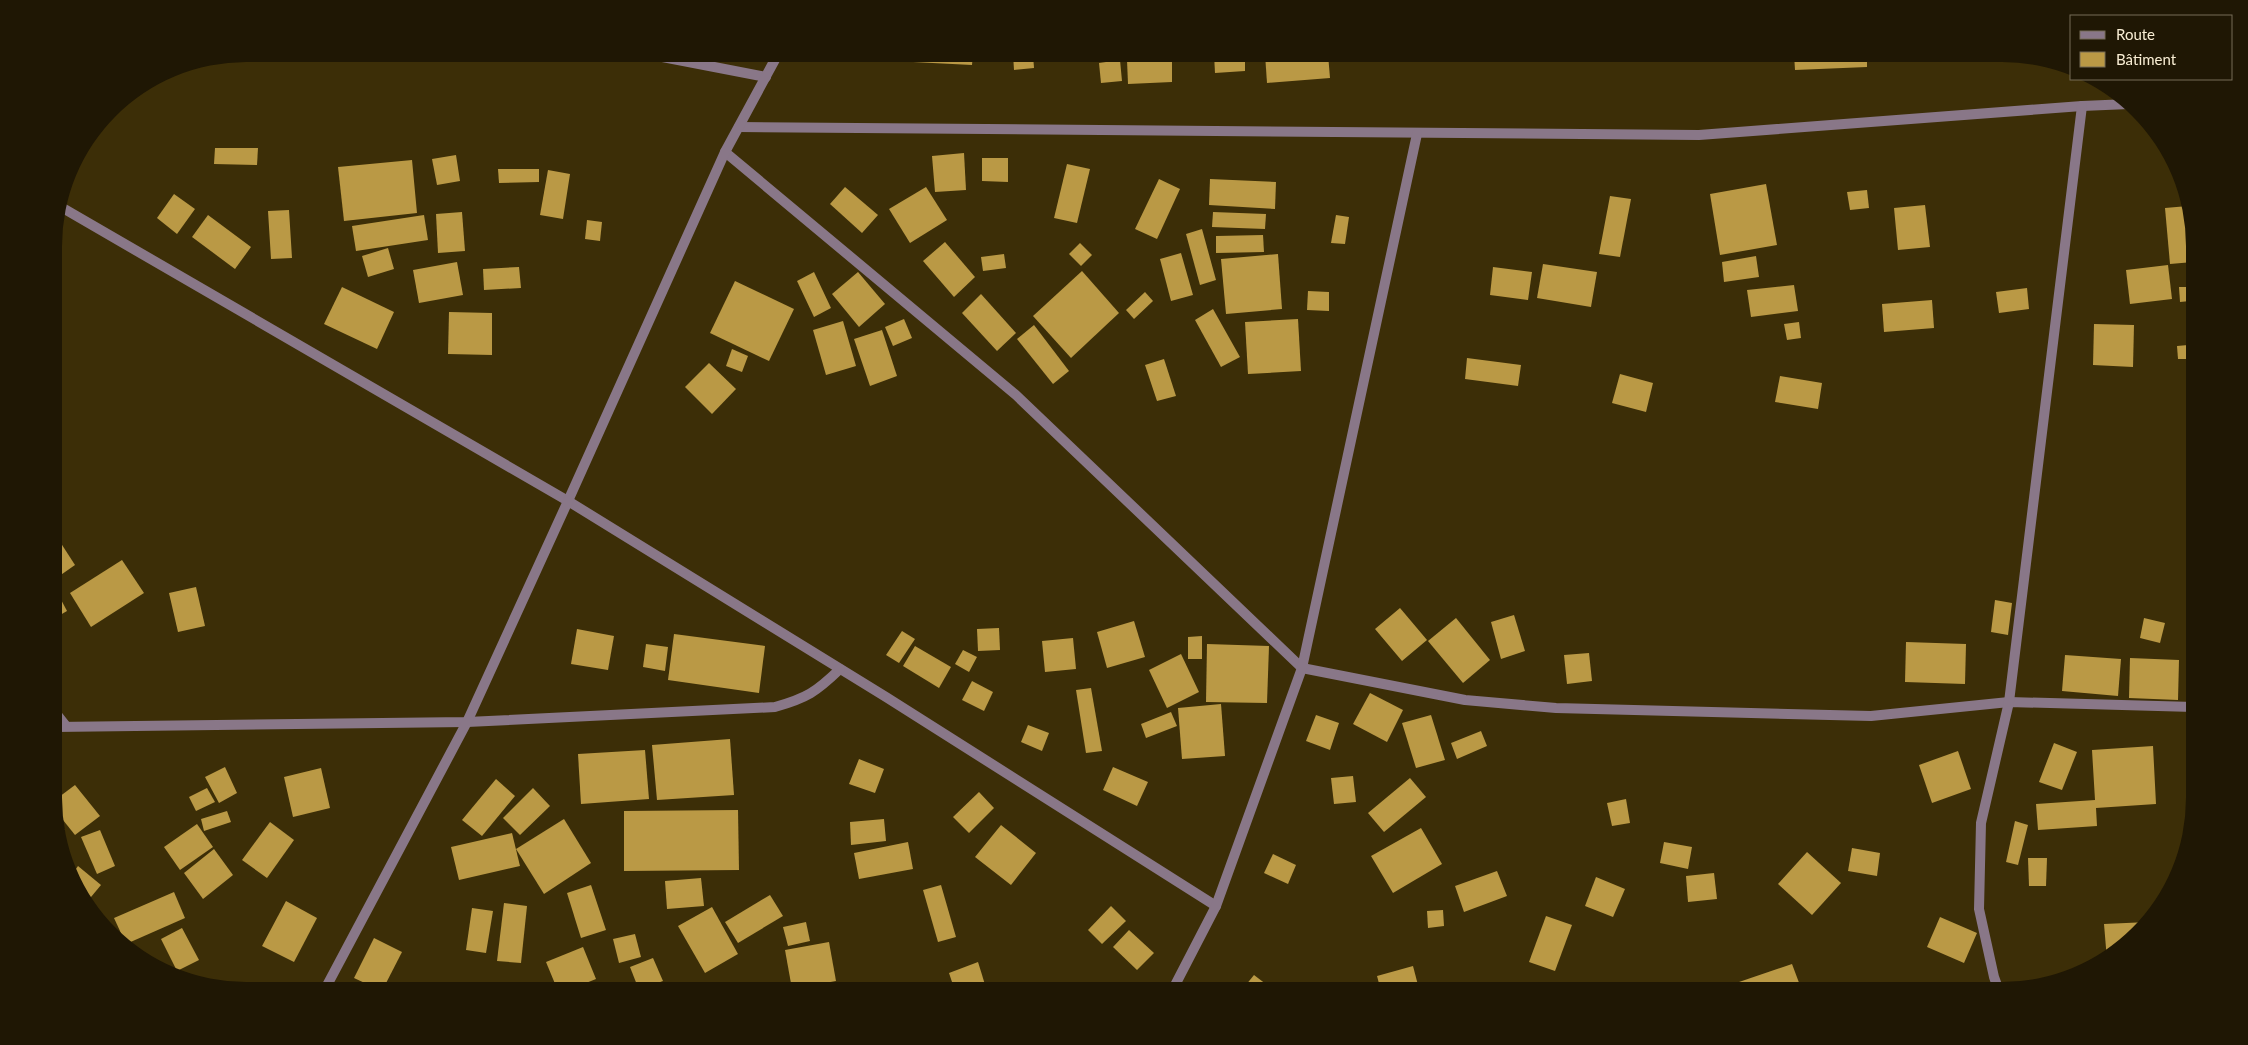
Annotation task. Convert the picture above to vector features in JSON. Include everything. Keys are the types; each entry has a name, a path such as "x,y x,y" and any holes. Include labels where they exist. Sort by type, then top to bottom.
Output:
{"street":[{"path":"688,62 766,77"},
{"path":"329,982 467,722 725,152 774,62"},
{"path":"739,126 1416,134 1699,135 2118,104"},
{"path":"1996,982 1979,909 1981,823 2009,702 2082,106"},
{"path":"1177,982 1216,906 1302,668 1416,134"},
{"path":"725,152 1016,395 1302,668 1465,700 1556,708 1871,716 2009,702 2186,707"},
{"path":"66,210 568,501 840,669 1216,906"},
{"path":"62,726 467,722 775,708 801,700 816,691 840,669"}],"building":[{"path":"913,62 972,62 972,65"},
{"path":"1014,62 1034,62 1034,68 1014,70"},
{"path":"1120,62 1122,81 1101,83 1099,63"},
{"path":"1127,62 1172,62 1172,82 1128,84"},
{"path":"1214,62 1245,62 1245,71 1215,73"},
{"path":"1266,62 1329,62 1330,78 1267,83"},
{"path":"1794,62 1867,62 1867,67 1795,70"},
{"path":"215,148 258,148 257,165 214,164"},
{"path":"964,153 966,190 935,192 932,156"},
{"path":"456,155 460,181 437,185 432,159"},
{"path":"982,158 1008,158 1008,182 982,181"},
{"path":"412,160 417,213 344,221 338,167"},
{"path":"1067,164 1090,169 1077,223 1054,218"},
{"path":"498,169 539,169 539,182 499,183"},
{"path":"548,170 570,174 563,219 540,215"},
{"path":"1159,179 1180,189 1157,239 1135,229"},
{"path":"1210,179 1276,182 1275,209 1209,205"},
{"path":"1766,184 1777,245 1720,255 1710,194"},
{"path":"845,187 878,215 862,233 830,204"},
{"path":"926,187 947,220 910,243 889,209"},
{"path":"1867,190 1869,208 1850,210 1847,192"},
{"path":"174,194 195,209 177,234 157,218"},
{"path":"1610,196 1631,199 1620,257 1599,254"},
{"path":"1925,205 1930,247 1898,250 1894,208"},
{"path":"2181,207 2184,222 2186,263 2170,264 2165,208"},
{"path":"289,210 292,258 271,259 268,211"},
{"path":"462,212 465,251 438,253 436,214"},
{"path":"1213,212 1266,214 1265,229 1212,227"},
{"path":"208,215 251,247 235,269 192,237"},
{"path":"424,215 428,240 356,251 352,226"},
{"path":"1336,215 1349,217 1345,244 1331,243"},
{"path":"587,220 602,222 600,241 585,239"},
{"path":"1202,229 1216,280 1200,285 1186,234"},
{"path":"1263,235 1264,252 1216,253 1216,236"},
{"path":"945,242 975,277 954,297 923,261"},
{"path":"1080,243 1092,255 1081,266 1069,254"},
{"path":"388,248 394,269 368,277 362,256"},
{"path":"1181,253 1193,295 1171,301 1160,259"},
{"path":"1004,254 1006,268 983,271 981,257"},
{"path":"1278,254 1282,309 1226,314 1221,259"},
{"path":"1756,256 1759,277 1724,282 1722,262"},
{"path":"457,262 463,295 419,303 413,270"},
{"path":"1543,264 1597,272 1591,307 1537,298"},
{"path":"2168,265 2172,299 2130,304 2126,270"},
{"path":"519,267 521,288 484,290 483,269"},
{"path":"1493,267 1532,272 1528,300 1490,295"},
{"path":"1082,271 1119,313 1071,358 1033,316"},
{"path":"814,272 831,308 814,317 797,281"},
{"path":"858,272 885,304 859,327 832,294"},
{"path":"735,281 794,309 769,361 710,333"},
{"path":"1794,285 1798,311 1751,317 1747,290"},
{"path":"342,287 394,312 377,349 324,324"},
{"path":"2179,287 2186,287 2186,301 2180,302"},
{"path":"2027,288 2029,309 1999,313 1996,292"},
{"path":"1308,291 1329,292 1329,311 1307,310"},
{"path":"1145,292 1153,301 1134,319 1126,310"},
{"path":"981,294 1016,333 997,351 962,313"},
{"path":"1932,300 1934,328 1884,332 1882,304"},
{"path":"1213,309 1240,357 1221,367 1195,320"},
{"path":"449,312 492,313 492,355 448,354"},
{"path":"904,319 912,338 893,346 885,327"},
{"path":"1298,319 1301,371 1248,374 1245,322"},
{"path":"843,321 856,366 826,375 813,330"},
{"path":"1799,322 1801,338 1787,340 1784,324"},
{"path":"2094,324 2134,325 2133,367 2093,365"},
{"path":"1034,325 1069,371 1053,384 1017,339"},
{"path":"882,330 897,376 870,386 854,339"},
{"path":"2186,345 2186,359 2178,359 2177,346"},
{"path":"732,349 748,356 742,372 726,366"},
{"path":"1467,358 1521,365 1518,386 1465,379"},
{"path":"1164,359 1176,396 1157,401 1145,365"},
{"path":"709,363 736,389 712,414 685,387"},
{"path":"1620,374 1653,383 1646,412 1612,403"},
{"path":"1780,376 1822,383 1818,409 1775,402"},
{"path":"62,545 75,565 62,574"},
{"path":"122,560 144,593 91,627 70,593"},
{"path":"196,587 205,626 178,632 169,593"},
{"path":"1995,600 2012,603 2008,635 1991,632"},
{"path":"62,602 67,611 62,614"},
{"path":"1400,608 1427,640 1402,661 1375,629"},
{"path":"1514,615 1525,651 1501,659 1491,622"},
{"path":"1456,618 1490,660 1463,683 1428,641"},
{"path":"2144,618 2165,623 2160,643 2140,638"},
{"path":"1134,621 1145,657 1107,668 1097,632"},
{"path":"999,628 1000,650 978,651 977,629"},
{"path":"577,629 614,636 608,670 571,664"},
{"path":"902,631 915,639 899,663 886,655"},
{"path":"674,634 765,646 759,693 668,680"},
{"path":"1202,636 1202,659 1188,659 1188,637"},
{"path":"1073,638 1076,669 1045,672 1042,641"},
{"path":"1906,642 1966,644 1965,684 1905,682"},
{"path":"646,644 668,647 665,671 643,667"},
{"path":"1207,644 1269,646 1267,703 1206,702"},
{"path":"915,646 951,667 939,688 903,666"},
{"path":"963,650 977,657 969,672 955,664"},
{"path":"1589,653 1592,681 1567,684 1564,655"},
{"path":"1181,654 1199,692 1167,708 1149,670"},
{"path":"2065,655 2121,659 2118,696 2062,691"},
{"path":"2130,658 2179,660 2178,700 2129,698"},
{"path":"972,681 993,692 984,711 962,700"},
{"path":"1091,688 1102,751 1086,753 1076,690"},
{"path":"1370,693 1403,710 1387,742 1353,724"},
{"path":"1221,704 1225,756 1182,759 1178,708"},
{"path":"1171,712 1177,726 1146,738 1141,724"},
{"path":"1316,715 1339,723 1330,750 1306,741"},
{"path":"1431,715 1445,760 1416,768 1402,723"},
{"path":"1028,725 1049,733 1042,751 1021,742"},
{"path":"1481,731 1487,746 1457,759 1451,743"},
{"path":"730,739 734,795 657,800 652,745"},
{"path":"2054,743 2077,752 2062,790 2039,782"},
{"path":"2153,746 2156,804 2096,808 2097,826 2038,830 2036,804 2095,800 2092,750"},
{"path":"645,750 649,799 581,804 578,754"},
{"path":"1958,751 1971,789 1932,803 1919,765"},
{"path":"859,759 884,769 875,793 849,784"},
{"path":"225,767 237,793 219,803 205,777"},
{"path":"1113,767 1148,782 1137,806 1103,790"},
{"path":"321,768 330,808 293,817 284,777"},
{"path":"1353,776 1356,802 1334,804 1331,778"},
{"path":"1410,778 1426,797 1384,832 1368,813"},
{"path":"496,779 515,796 482,836 462,820"},
{"path":"75,785 100,816 75,835 64,821 62,795"},
{"path":"207,788 215,802 196,811 189,797"},
{"path":"533,788 550,806 520,835 503,818"},
{"path":"979,792 994,808 969,833 953,817"},
{"path":"1626,799 1630,823 1612,826 1607,803"},
{"path":"738,810 739,870 624,871 624,811"},
{"path":"227,811 231,822 204,831 201,819"},
{"path":"564,819 591,863 544,894 516,849"},
{"path":"884,819 886,841 851,845 850,822"},
{"path":"2015,821 2028,825 2018,865 2006,862"},
{"path":"270,822 294,840 267,878 242,860"},
{"path":"197,824 213,847 180,870 164,847"},
{"path":"1001,825 1036,853 1011,885 975,857"},
{"path":"1421,828 1442,864 1393,893 1371,856"},
{"path":"100,830 115,866 97,874 81,837"},
{"path":"512,833 520,866 459,880 451,847"},
{"path":"908,842 913,869 859,879 854,853"},
{"path":"1664,842 1692,847 1688,869 1660,863"},
{"path":"1852,848 1880,853 1877,876 1848,871"},
{"path":"214,849 233,875 203,899 184,873"},
{"path":"1807,852 1841,883 1812,915 1778,884"},
{"path":"1273,854 1296,865 1288,884 1264,873"},
{"path":"2028,858 2047,858 2046,886 2029,886"},
{"path":"78,866 101,885 91,897 81,880 77,868"},
{"path":"1497,871 1507,896 1464,912 1455,886"},
{"path":"1714,873 1717,899 1688,902 1686,876"},
{"path":"1596,877 1625,889 1613,917 1585,906"},
{"path":"701,878 704,906 667,909 665,881"},
{"path":"591,885 606,930 581,938 567,893"},
{"path":"941,885 956,937 938,942 923,890"},
{"path":"174,892 185,918 131,942 121,934 114,918"},
{"path":"770,895 783,916 738,943 725,922"},
{"path":"286,901 317,918 294,962 262,946"},
{"path":"504,903 527,906 521,963 497,961"},
{"path":"1111,906 1126,921 1102,944 1088,930"},
{"path":"712,907 738,954 705,973 678,926"},
{"path":"472,908 493,911 486,953 466,950"},
{"path":"1443,910 1444,926 1428,928 1427,911"},
{"path":"1546,916 1572,925 1555,971 1529,962"},
{"path":"1940,917 1977,933 1964,963 1927,947"},
{"path":"806,922 810,941 788,946 783,927"},
{"path":"2138,922 2106,950 2104,924"},
{"path":"182,928 199,960 180,970 175,968 161,939"},
{"path":"1129,930 1154,953 1137,970 1113,947"},
{"path":"635,934 641,957 619,963 613,939"},
{"path":"374,938 402,952 387,982 363,982 354,978"},
{"path":"829,942 836,981 791,982 785,950"},
{"path":"583,947 596,979 588,982 554,982 546,962"},
{"path":"653,958 663,981 636,982 630,967"},
{"path":"978,962 984,982 952,982 949,973"},
{"path":"1792,964 1799,982 1739,982"},
{"path":"1413,966 1417,982 1379,982 1377,976"},
{"path":"1254,975 1263,982 1248,982"}]}
